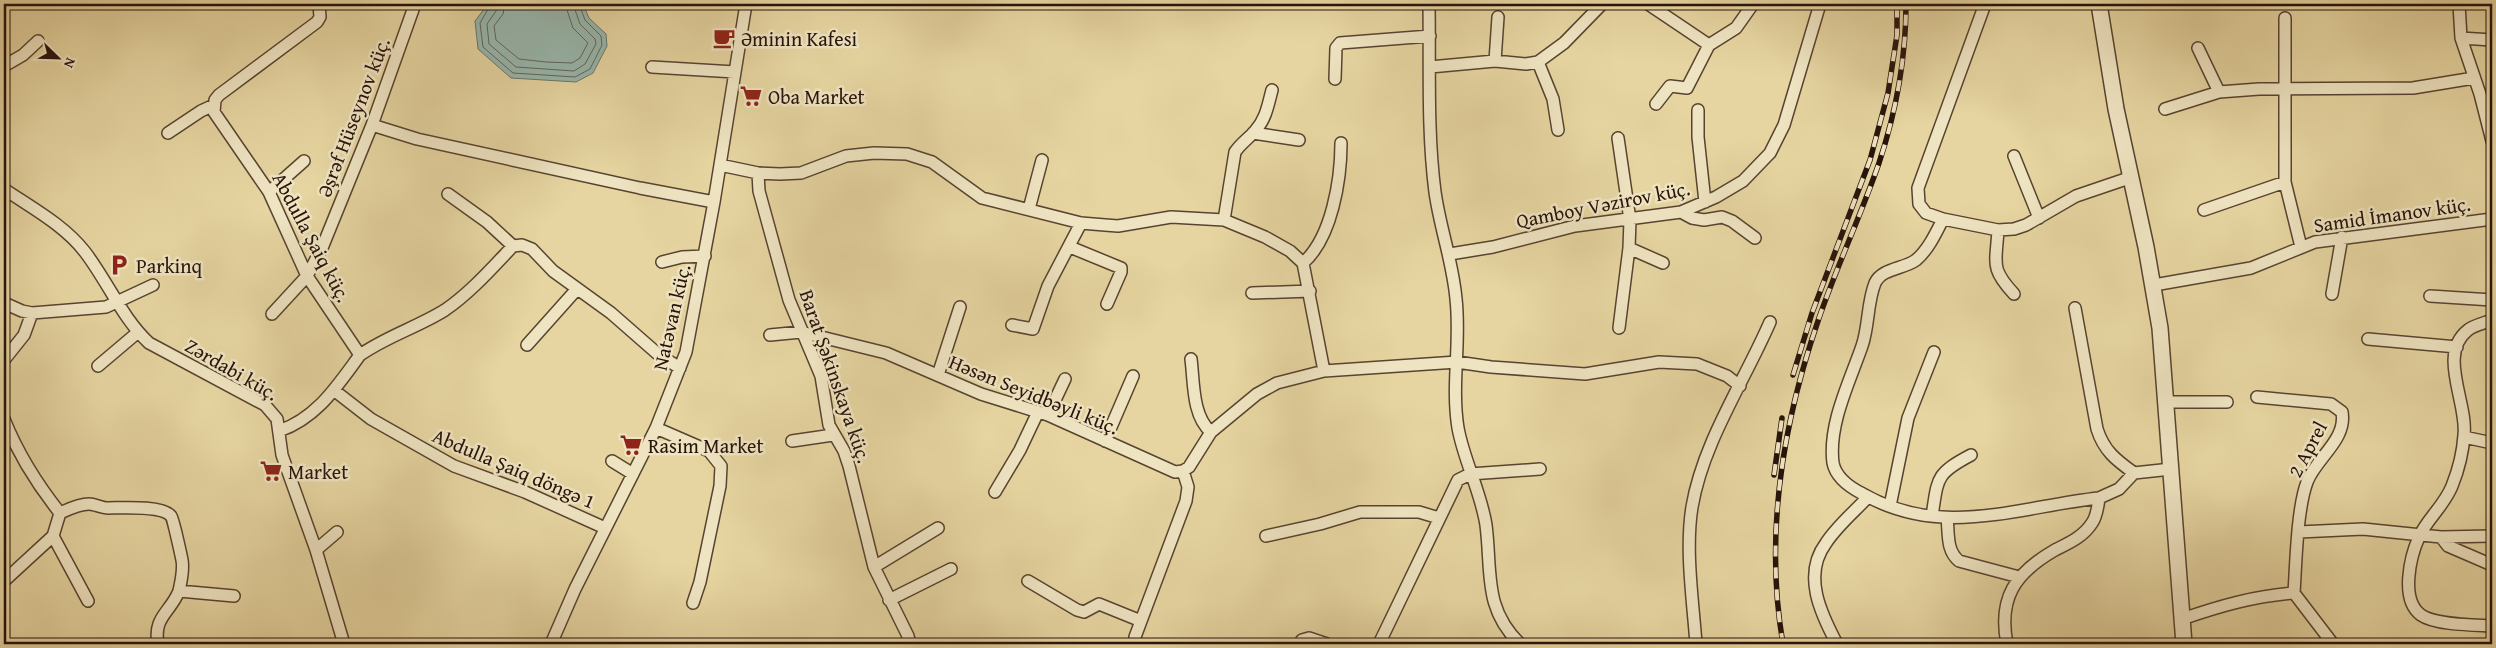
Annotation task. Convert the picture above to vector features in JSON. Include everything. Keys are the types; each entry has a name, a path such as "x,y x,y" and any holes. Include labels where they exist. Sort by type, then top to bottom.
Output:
{"street":[{"path":"168,132 214,105 219,95 317,22 320,17 319,4"},
{"name":"Əşrəf Hüseynov küç.","path":"272,314 307,276 322,248 372,125 414,4"},
{"name":"Natəvan küç.","path":"551,644 605,528 656,428 680,368 692,325 746,4"},
{"path":"1429,4 1432,144 1436,194 1450,254 1457,301 1458,427 1470,474 1482,506 1486,526 1488,569 1495,609 1506,631 1520,644"},
{"path":"1430,67 1495,61 1526,64 1538,62 1564,43 1602,4"},
{"path":"1648,4 1709,45"},
{"path":"1656,104 1670,86 1687,88 1709,45 1736,28 1753,4"},
{"name":"Qamboy Vəzirov küç.","path":"1450,254 1494,247 1575,226 1681,212 1705,202 1743,181 1770,153 1784,126 1820,4"},
{"path":"1984,4 1968,54 1918,188 1918,204 1926,213 1943,219 1998,230 2014,229 2039,218 2076,196 2129,178"},
{"path":"2099,4 2106,55 2129,178 2154,284 2168,402 2184,644"},
{"path":"2459,4 2461,38 2480,94 2492,141"},
{"path":"1495,61 1498,18"},
{"path":"2285,18 2285,182 2301,247"},
{"path":"1335,79 1336,48 1340,43 1430,36"},
{"path":"2461,38 2492,40"},
{"path":"4,66 23,55 38,41"},
{"path":"2198,48 2219,92"},
{"path":"1538,62 1553,99 1558,130"},
{"path":"652,66 735,72"},
{"path":"2165,109 2219,92 2284,89 2413,88 2474,78"},
{"path":"1224,220 1236,152 1241,143 1253,133 1267,112 1272,90"},
{"name":"Abdulla Şaiq küç.","path":"214,105 216,117 251,163 269,192 307,276 360,355"},
{"path":"1698,110 1698,137 1705,202"},
{"path":"372,125 416,139 640,188 714,202"},
{"path":"1253,133 1299,140"},
{"path":"1618,138 1630,220 1629,248 1619,328"},
{"path":"1303,263 1316,249 1329,220 1341,169 1341,143"},
{"path":"720,165 758,173 801,173 846,156 874,153 907,154 932,162 982,198 1081,223 1118,226 1171,217 1224,220 1265,237 1290,251 1303,263 1324,370"},
{"path":"2014,156 2039,218"},
{"path":"1029,209 1042,160"},
{"path":"269,192 304,161"},
{"name":"Barat Şəkinskaya küç.","path":"758,173 759,190 775,250 801,332 821,376 833,435 844,451 849,466 874,567 908,636 910,644"},
{"path":"2204,210 2285,182"},
{"name":"Zərdabi küç.","path":"4,189 68,234 84,251 137,333 166,354 265,405 277,418 282,455 316,550 344,644"},
{"path":"448,194 487,222 513,246"},
{"path":"1681,212 1692,218 1704,220 1722,218 1732,221 1755,238"},
{"path":"1943,219 1926,249 1917,259 1908,265 1881,274 1875,282 1867,331 1840,412 1833,448 1834,465 1840,477 1851,487 1868,497 1890,506 1948,518 1989,516 2066,501 2100,498 2119,489 2134,473"},
{"name":"Samid İmanov küç.","path":"2154,284 2251,268 2301,247 2342,237 2492,219"},
{"path":"1012,325 1033,329 1048,286 1081,223"},
{"path":"1998,230 1996,268 1998,277 2014,294"},
{"path":"2332,294 2342,237"},
{"path":"279,431 303,420 335,391 360,355 382,340 425,321 446,309 463,296 513,246 522,245 532,248 553,272 611,313 659,355 680,368"},
{"path":"1070,247 1121,268 1107,304"},
{"path":"1629,248 1663,263"},
{"path":"662,262 682,257 704,256"},
{"path":"4,303 22,312 32,313 94,309 118,302 153,285"},
{"path":"527,345 577,289"},
{"path":"1252,293 1310,291"},
{"path":"2430,296 2492,300"},
{"path":"938,375 960,307"},
{"path":"2075,308 2097,429 2102,445 2112,458 2134,473 2171,469"},
{"path":"4,360 24,334 32,313"},
{"path":"2492,320 2468,330 2457,348 2454,376 2463,406 2464,437 2452,487 2419,536 2412,561 2410,598 2413,607 2422,616 2435,620 2492,626"},
{"path":"1696,644 1690,535 1696,489 1707,454 1770,322"},
{"name":"Həsən Seyidbəyli küç.","path":"770,335 801,332 886,353 981,394 1043,414 1162,468 1183,471"},
{"path":"98,366 137,333"},
{"path":"2368,339 2457,348"},
{"path":"1890,506 1908,418 1934,352"},
{"path":"1191,359 1197,408 1204,426 1210,432"},
{"path":"1135,638 1186,501 1188,487 1183,471 1195,461 1210,432 1257,394 1277,383 1324,370 1456,362 1491,367 1585,374 1659,362 1697,364 1727,376 1740,386"},
{"path":"1105,441 1133,376"},
{"path":"995,492 1065,379"},
{"name":"Abdulla Şaiq döngə 1","path":"335,391 371,419 447,463 525,492 605,528"},
{"name":"2 Aprel","path":"2257,397 2331,404 2342,412 2341,428 2327,453 2306,482 2299,532 2294,592"},
{"path":"2168,402 2227,402"},
{"path":"4,420 14,445 38,486 60,513"},
{"path":"656,428 709,451 721,466 720,486 694,603"},
{"path":"792,440 833,435"},
{"path":"2464,437 2492,443"},
{"path":"1932,516 1937,483 1942,473 1948,467 1971,455"},
{"path":"612,461 633,474"},
{"path":"1379,644 1458,480 1470,474 1540,469"},
{"path":"1837,644 1821,613 1814,590 1816,564 1825,544 1868,497"},
{"path":"2007,644 2003,626 2004,612 2008,598 2020,577 2052,552 2082,536 2093,523 2100,498"},
{"path":"4,581 54,536 60,513 72,507 89,504 106,508 120,507 165,512 172,516 182,561 179,591 171,606 160,617 156,628 158,644"},
{"path":"1266,536 1320,524 1360,512 1419,512 1439,518"},
{"path":"1948,518 1950,548 1952,555 1959,561 2020,577"},
{"path":"874,567 938,528"},
{"path":"2299,532 2363,529 2419,536 2492,536"},
{"path":"316,550 337,532"},
{"path":"54,536 88,601"},
{"path":"2441,537 2448,546 2492,565"},
{"path":"889,600 951,570"},
{"path":"1028,581 1077,610 1084,612 1099,604 1141,621"},
{"path":"179,591 234,596"},
{"path":"2182,619 2232,602 2294,592 2333,644"},
{"path":"1299,644 1302,640 1309,638 1327,644"}],"water":[{"path":"488,4 583,4 589,18 606,34 607,46 593,73 576,82 511,78 478,49 475,21"}],"railway":[{"path":"1793,375 1812,313 1870,160 1888,93 1897,35 1897,4"},
{"path":"1783,644 1778,603 1776,561 1780,479 1787,438 1806,357 1833,279 1872,182 1885,144 1899,85 1906,24 1906,4"},
{"path":"1774,475 1782,418"}],"place":[{"name":"Əminin Kafesi","path":"724,38"},
{"name":"Oba Market","path":"751,96"},
{"name":"Parkinq","path":"119,265"},
{"name":"Rasim Market","path":"631,445"},
{"name":"Market","path":"271,471"}]}
